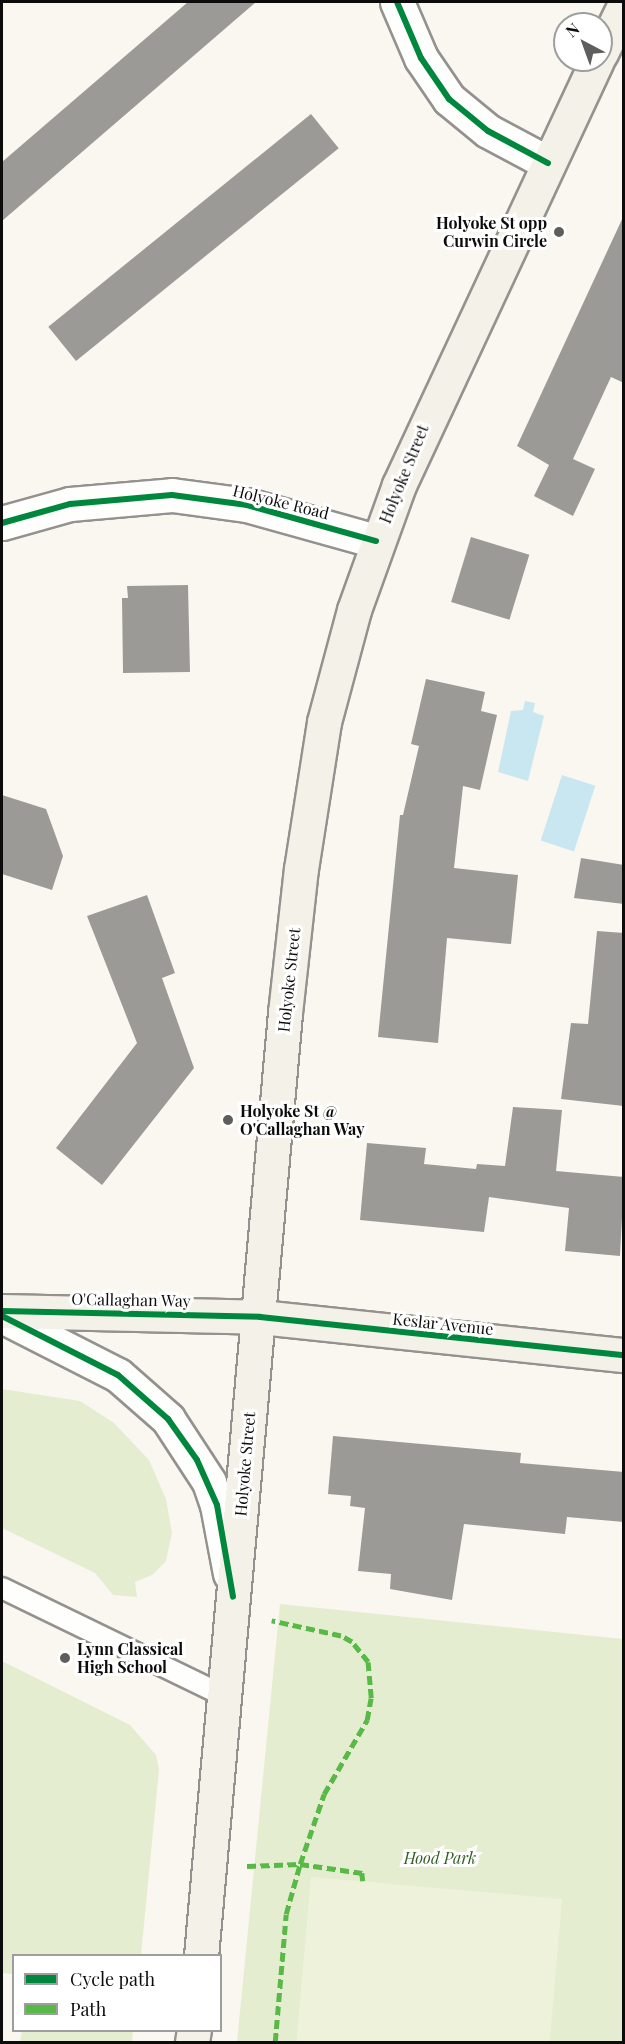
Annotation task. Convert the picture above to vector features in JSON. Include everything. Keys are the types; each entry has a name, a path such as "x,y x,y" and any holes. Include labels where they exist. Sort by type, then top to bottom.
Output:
{"main road":[{"path":"613,28 624,6"},
{"name":"Holyoke Street","path":"201,1954 260,1317 285,1013 310,804 334,678 376,541 422,428 591,72"},
{"name":"O'Callaghan Way","path":"2,1311 260,1317"},
{"name":"Keslar Avenue","path":"260,1317 624,1355"}],"street":[{"path":"397,2 430,74 449,99 488,131 548,163"},
{"name":"Holyoke Road","path":"2,523 70,504 172,495 247,505 376,541"},
{"path":"2,1316 118,1375 168,1419 197,1460 217,1505 233,1597"}],"lane":[{"path":"2,1588 224,1696"}],"green space":[{"path":"2,1389 80,1401 114,1423 149,1460 166,1499 172,1533 166,1561 152,1575 135,1582 137,1597 113,1595 95,1573 2,1528"},
{"name":"Hood Park","path":"280,1604 623,1639 623,2042 237,2042"},
{"path":"2,1661 130,1725 156,1755 159,1770 141,1954 12,1954 12,1974 2,1973"},
{"path":"311,1877 562,1899 550,2042 297,2042"},
{"path":"22,2032 133,2032 132,2042 20,2042"}],"water":[{"path":"525,701 535,703 533,712 544,716 528,781 498,772 511,711 523,710"},
{"path":"562,775 595,786 574,851 541,841"}],"building":[{"path":"188,2 256,2 2,221 2,162"},
{"path":"311,114 339,148 76,361 48,327"},
{"path":"624,215 624,383 611,377 573,459 595,469 573,516 534,496 549,465 517,446"},
{"path":"471,537 529,555 509,620 451,602"},
{"path":"188,585 190,672 123,673 122,598 128,598 127,586"},
{"path":"426,679 485,692 481,711 497,715 480,790 463,786 454,868 518,875 511,944 447,938 438,1043 378,1037 400,815 403,815 419,746 411,744"},
{"path":"2,795 46,809 63,856 52,890 2,874"},
{"path":"581,858 624,865 624,904 574,898"},
{"path":"147,895 175,973 162,978 194,1068 102,1185 56,1148 137,1043 87,916"},
{"path":"597,931 624,933 624,1106 561,1099 571,1023 588,1024"},
{"path":"513,1107 562,1110 556,1171 624,1177 620,1256 565,1251 569,1208 489,1197 484,1232 360,1220 367,1143 426,1148 424,1164 476,1169 477,1164 505,1166"},
{"path":"333,1436 521,1453 520,1463 624,1472 624,1522 567,1517 565,1534 464,1524 452,1600 390,1589 391,1574 358,1571 365,1508 350,1506 351,1496 328,1494"}],"marked path":[{"path":"247,1866 300,1864 324,1794 367,1720 371,1698 368,1662 352,1642 341,1636 272,1621"},
{"path":"275,2042 286,1914 300,1864 362,1873 363,1881"}],"cycle path":[{"path":"397,2 421,58 449,99 488,131 548,163"},
{"path":"2,523 70,504 172,495 247,505 376,541"},
{"path":"2,1311 260,1317 624,1355"},
{"path":"2,1316 118,1375 168,1419 197,1460 217,1505 233,1597"}],"place":[{"name":"Holyoke St opp Curwin Circle","path":"559,232"},
{"name":"Holyoke St @ O'Callaghan Way","path":"228,1120"},
{"name":"Lynn Classical High School","path":"65,1658"}]}
